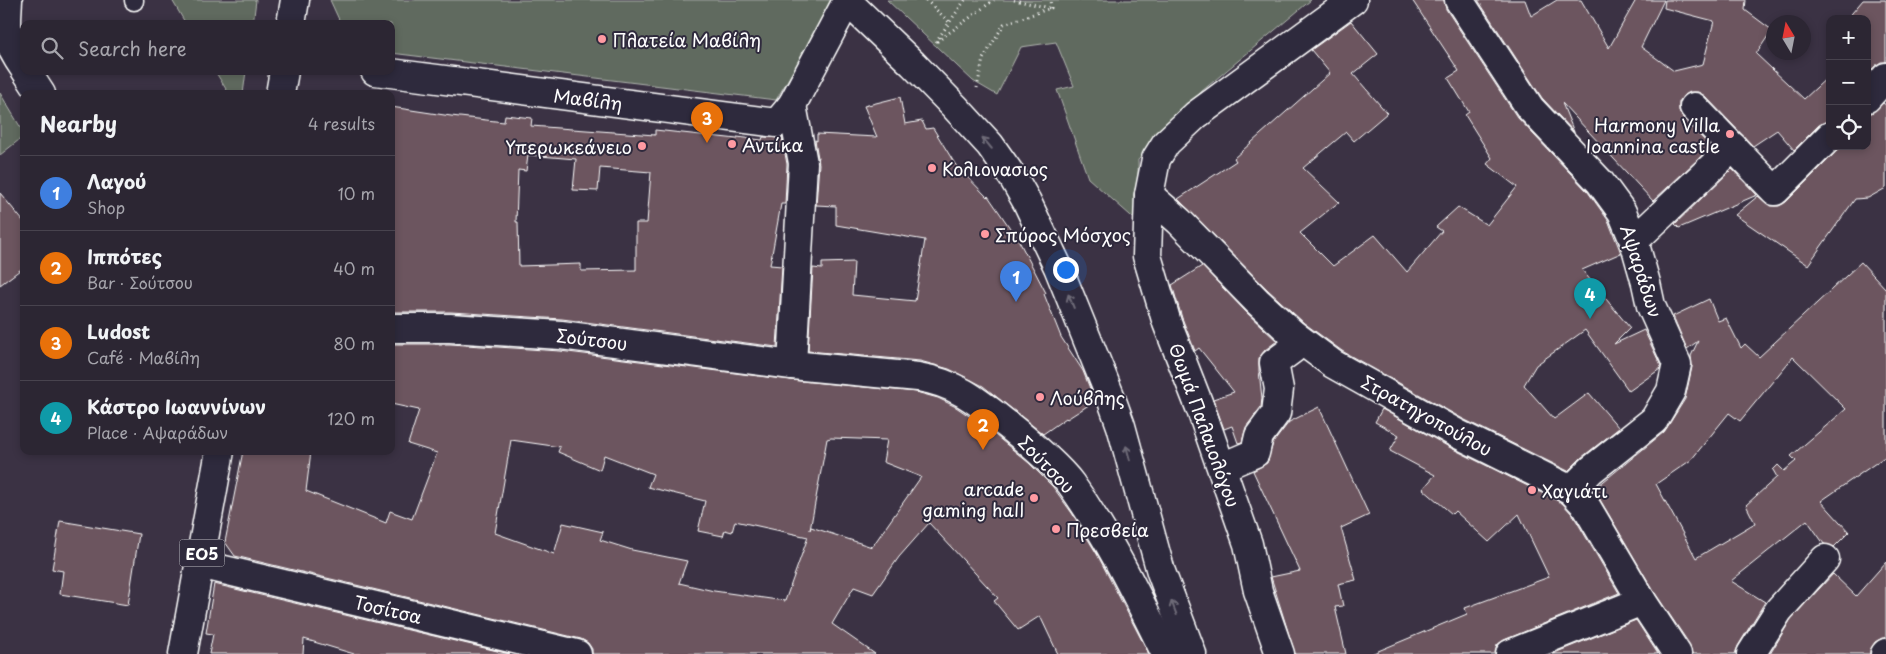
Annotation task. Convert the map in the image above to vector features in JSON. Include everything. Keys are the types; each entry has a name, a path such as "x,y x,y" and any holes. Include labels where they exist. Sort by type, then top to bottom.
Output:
{"street":[{"path":"8,0 5,19 6,33 10,47 20,62"},
{"path":"292,20 295,0"},
{"path":"792,365 803,163 792,105 846,0 913,64 969,122 990,145 1014,179 1058,267 1121,426 1162,572 1192,654"},
{"name":"Θωμά Παλαιολόγου","path":"1280,654 1258,591 1248,544 1222,467 1167,323 1149,267 1146,245 1149,195 1156,159 1166,143 1174,135 1196,116 1353,0"},
{"name":"Αψαράδων","path":"1459,0 1530,108 1600,182 1622,212 1634,241 1651,306 1677,364 1671,391 1654,420 1591,470 1570,490"},
{"name":"Μαβίλη","path":"395,74 777,123 792,105"},
{"path":"29,75 38,90"},
{"path":"281,90 283,75"},
{"path":"1871,94 1886,77"},
{"path":"1694,107 1775,191 1826,140"},
{"path":"1634,241 1733,147"},
{"name":"Στρατηγοπούλου","path":"1149,195 1179,221 1257,301 1294,335 1333,364 1456,433 1570,490 1586,506 1642,600 1677,654"},
{"name":"Σούτσου","path":"395,328 450,328 561,335 792,365 933,379 950,385 973,397 1020,435 1070,484 1117,559 1166,654"},
{"path":"1222,467 1255,453 1259,436 1276,413 1279,389 1274,363 1292,349 1294,335"},
{"name":"ΕΟ5","path":"183,654 219,455"},
{"path":"1751,654 1779,610 1825,559"},
{"name":"Τοσίτσα","path":"200,564 577,654"},
{"path":"1510,654 1642,600"}],"path":[{"path":"926,0 949,22"},
{"path":"965,0 935,43 994,0"},
{"path":"1014,0 1050,8"},
{"path":"1050,0 1050,8"},
{"path":"969,122 983,59 1004,24 1050,8"}],"green space":[{"path":"172,0 256,0 254,20 184,20"},
{"name":"Πλατεία Μαβίλη","path":"330,0 848,0 827,13 776,100 395,53 395,20 339,20"},
{"path":"887,0 1311,0 1202,91 1138,160 1139,223 1088,178 1057,90 1074,86 1056,42 1021,47 997,95 973,81"},
{"path":"217,75 245,75 244,90 227,90"},
{"path":"0,93 20,126 20,139 0,155"}],"building":[{"path":"1412,0 1444,0 1446,9 1517,117 1588,192 1608,220 1621,253 1582,270 1630,328 1614,344 1644,330 1661,366 1660,369 1629,391 1585,330 1536,365 1524,385 1554,419 1589,393 1619,428 1581,458 1568,471 1463,419 1342,351 1304,323 1268,290 1178,199 1236,161 1234,158 1330,73 1311,50 1351,21 1378,54 1353,74 1387,113 1354,141 1346,132 1303,168 1339,202 1300,233 1333,266 1375,235 1407,272 1442,231 1436,227 1458,207 1487,225 1517,187 1487,164 1492,158 1465,115 1469,112 1448,78 1459,71"},
{"path":"1478,0 1525,0 1531,16 1557,0 1581,0 1609,48 1636,0 1664,0 1641,47 1674,71 1703,64 1714,21 1664,8 1665,0 1746,0 1745,10 1766,26 1766,39 1756,54 1804,99 1826,79 1826,122 1819,125 1794,150 1777,130 1753,146 1705,96 1698,92 1690,92 1683,96 1679,102 1679,111 1683,118 1711,147 1653,201 1562,103 1574,132 1542,98"},
{"path":"1863,0 1886,0 1886,62 1881,62 1871,70 1871,15 1850,15"},
{"path":"900,97 905,124 922,121 926,129 933,128 955,164 988,196 1019,241 1046,293 1044,294 1061,337 1083,371 1095,401 1043,434 983,386 949,369 920,361 808,351 813,268 822,269 822,263 854,262 852,295 915,301 925,240 836,225 836,206 816,205 819,164 815,140 817,141 817,134 877,137 864,106"},
{"path":"1883,103 1886,105 1886,188 1868,198 1855,199 1808,265 1735,215 1758,196 1770,206 1779,206 1786,202 1838,150 1871,150 1872,113"},
{"path":"395,108 504,122 505,115 532,118 531,126 655,135 655,130 737,139 737,137 762,140 763,137 782,138 787,164 785,204 781,204 770,265 782,266 777,347 562,319 451,312 395,312","holes":["528,155 576,159 573,190 598,191 600,168 651,172 647,223 636,223 636,270 581,271 581,264 519,266 518,222 516,222 518,170 526,171"]},
{"path":"1732,169 1757,195 1679,228 1675,224"},
{"path":"0,193 20,217 20,270 0,285"},
{"path":"1861,262 1886,289 1886,456 1821,501 1849,532 1834,547 1824,544 1807,520 1731,581 1765,602 1735,654 1692,654 1690,645 1655,593 1593,490 1664,432 1685,399 1692,367 1691,356 1698,341 1687,349 1673,316 1709,299 1718,321 1726,318 1741,348 1745,344 1759,357","holes":["1793,357 1846,409 1791,456 1796,461 1784,471 1778,465 1773,470 1777,477 1746,505 1755,523 1696,558 1656,484 1691,460 1729,413 1740,421"]},
{"path":"1202,266 1277,341 1265,350 1259,358 1261,407 1246,427 1242,442 1238,443 1232,426 1224,429 1213,399 1234,392 1199,348 1195,351 1172,285"},
{"path":"395,344 450,344 560,351 790,380 916,392 938,398 956,407 984,426 1029,463 1053,487 1072,513 1097,554 1149,654 1058,654 1040,616 1018,630 994,601 998,598 929,523 899,557 873,594 854,587 832,624 875,654 592,654 592,649 588,643 581,639 235,556 225,542 242,455 310,455 306,491 386,523 390,511 412,519 437,453 408,444 419,410 395,405","holes":["827,439 887,440 883,462 921,477 872,547 811,527 810,530","511,440 560,447 558,452 600,470 604,455 653,474 648,487 705,501 698,531 723,536 725,530 732,532 735,521 808,537 785,601 714,591 679,583 687,561 632,550 600,540 603,532 563,523 554,554 495,533"]},
{"path":"1319,407 1369,515 1341,528 1356,580 1338,584 1343,606 1335,607 1346,654 1295,654 1271,577 1300,571 1253,471 1267,463 1273,443 1289,422"},
{"path":"1382,409 1449,447 1562,503 1573,515 1619,593 1504,640 1497,645 1495,654 1371,654 1467,614 1465,608 1549,577 1519,514 1489,542 1455,511 1452,514 1423,489 1435,475 1390,451 1399,435 1375,422"},
{"path":"60,521 139,534 128,605 60,594 63,571 52,569"},
{"path":"1886,562 1886,638 1875,642 1870,650 1870,654 1770,654 1791,619 1833,574 1856,596"},
{"path":"214,584 510,654 354,654 304,639 303,654 209,654 213,634 206,633"},
{"path":"1636,620 1658,654 1552,654"}],"place":[{"name":"Πλατεία Μαβίλη","path":"602,39"},
{"name":"Harmony Villa Ioannina castle","path":"1730,134"},
{"name":"Ludost","path":"707,143"},
{"name":"Αντίκα","path":"732,144"},
{"name":"Υπερωκεάνειο","path":"642,146"},
{"name":"Κολιονασιος","path":"932,168"},
{"name":"Σπύρος Μόσχος","path":"985,234"},
{"name":"Λαγού","path":"1016,302"},
{"name":"Κάστρο Ιωαννίνων","path":"1590,319"},
{"name":"Λούβλης","path":"1040,397"},
{"name":"Ιππότες","path":"983,450"},
{"name":"Χαγιάτι","path":"1532,490"},
{"name":"arcade gaming hall","path":"1034,498"},
{"name":"Πρεσβεία","path":"1056,529"}]}
